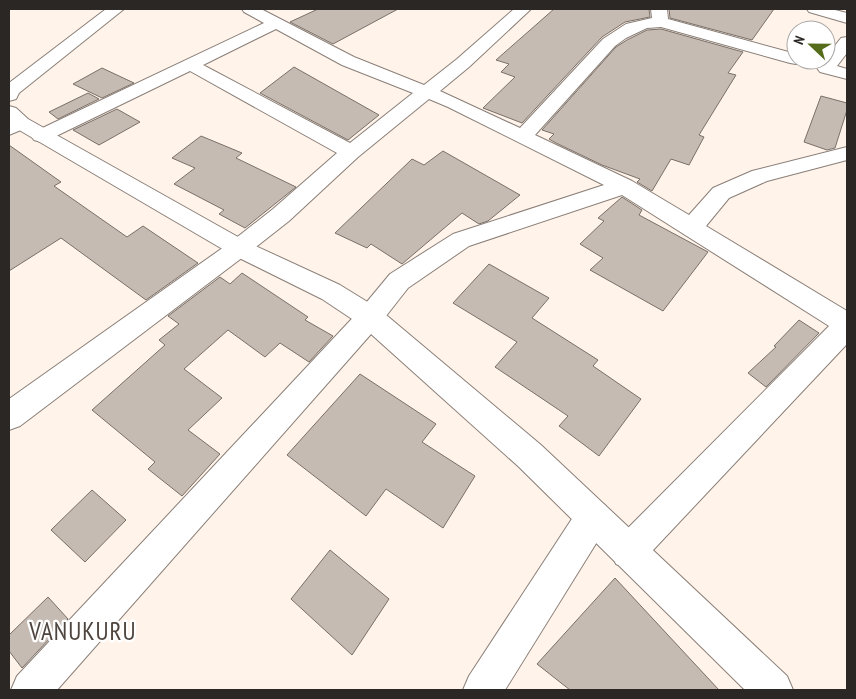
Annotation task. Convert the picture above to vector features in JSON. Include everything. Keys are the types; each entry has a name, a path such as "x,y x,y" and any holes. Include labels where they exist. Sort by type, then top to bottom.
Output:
{"street":[{"path":"15,110 116,9"},
{"path":"250,9 348,61 455,103 624,186 847,325 628,552"},
{"path":"9,416 239,248 281,215 351,152 463,64 524,9"},
{"path":"817,9 847,18"},
{"path":"523,137 605,46 621,33 660,15 786,56"},
{"path":"15,110 191,65 276,23"},
{"path":"836,56 847,42"},
{"path":"191,65 351,152"},
{"path":"833,70 847,74"},
{"path":"15,110 239,248 331,292 370,317 530,456 773,690"},
{"path":"692,227 721,193 760,176 847,154"},
{"path":"31,690 370,317 399,281 461,240 624,186"},
{"path":"483,690 593,516"}],"building":[{"path":"318,9 398,9 333,44 290,22"},
{"path":"554,9 649,9 650,17 625,22 602,37 522,123 483,108 515,77 501,72 509,64 496,60"},
{"path":"669,9 774,9 752,40 670,18"},
{"path":"661,29 743,52 728,73 736,75 699,135 704,137 689,165 671,159 652,191 637,182 640,179 602,165 556,143 549,139 554,134 542,130 616,47 647,30"},
{"path":"294,67 379,115 348,140 260,93"},
{"path":"102,68 134,83 102,98 73,84"},
{"path":"88,93 99,99 58,119 49,112"},
{"path":"821,96 847,103 847,110 835,148 827,150 804,142"},
{"path":"117,109 140,122 99,145 73,130"},
{"path":"201,136 242,153 236,158 296,187 245,228 219,214 224,210 174,184 195,168 172,158"},
{"path":"9,145 61,182 54,186 127,237 143,226 198,263 146,300 61,238 9,271"},
{"path":"443,151 520,195 488,221 479,224 462,213 402,264 371,244 367,248 335,233 412,159 424,165"},
{"path":"622,197 642,210 639,215 708,252 663,311 590,270 603,258 580,244 604,221 598,218"},
{"path":"489,264 549,298 532,318 598,360 593,366 641,399 599,456 559,426 568,416 495,367 517,342 453,303"},
{"path":"242,273 308,317 305,320 333,336 309,362 280,343 265,357 228,330 184,369 222,398 188,430 220,454 182,496 148,469 155,462 92,410 165,345 159,340 179,324 168,316 220,277 230,284"},
{"path":"799,320 819,333 766,387 748,373 776,347 774,346"},
{"path":"360,374 436,424 422,442 475,476 443,528 386,489 366,516 287,455"},
{"path":"92,490 126,520 85,562 51,530"},
{"path":"330,550 389,599 352,655 291,599"},
{"path":"615,578 719,690 570,690 537,664"},
{"path":"48,597 68,619 22,668 9,651 9,635"}],"district":[{"name":"VANUKURU","path":"83,631"}]}
